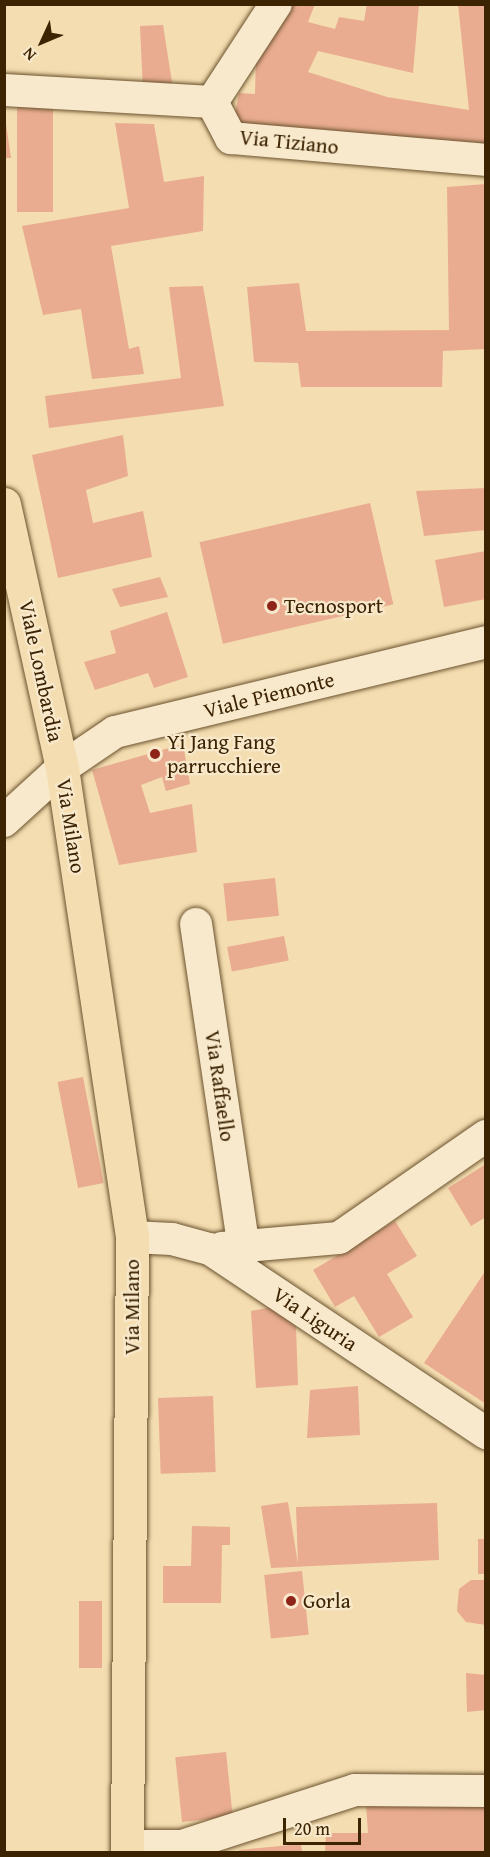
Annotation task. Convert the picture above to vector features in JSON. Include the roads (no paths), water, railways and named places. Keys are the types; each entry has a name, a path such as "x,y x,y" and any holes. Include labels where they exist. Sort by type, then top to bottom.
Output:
{"main road":[{"name":"Viale Lombardia","path":"4,504 62,768"},
{"name":"Via Milano","path":"62,768 132,1237 127,1849"}],"street":[{"path":"4,90 212,102 276,4"},
{"name":"Via Tiziano","path":"212,102 231,138 486,160"},
{"name":"Viale Piemonte","path":"4,821 62,768 115,732 486,642"},
{"name":"Via Raffaello","path":"196,924 244,1248"},
{"path":"210,1249 244,1248 339,1238 486,1136"},
{"name":"Via Liguria","path":"132,1237 172,1239 210,1249 486,1433"},
{"path":"127,1849 182,1846 355,1790 486,1791"}],"place":[{"name":"Tecnosport","path":"272,606"},
{"name":"Yi Jang Fang parrucchiere","path":"155,754"},
{"name":"Gorla","path":"291,1601"}]}
